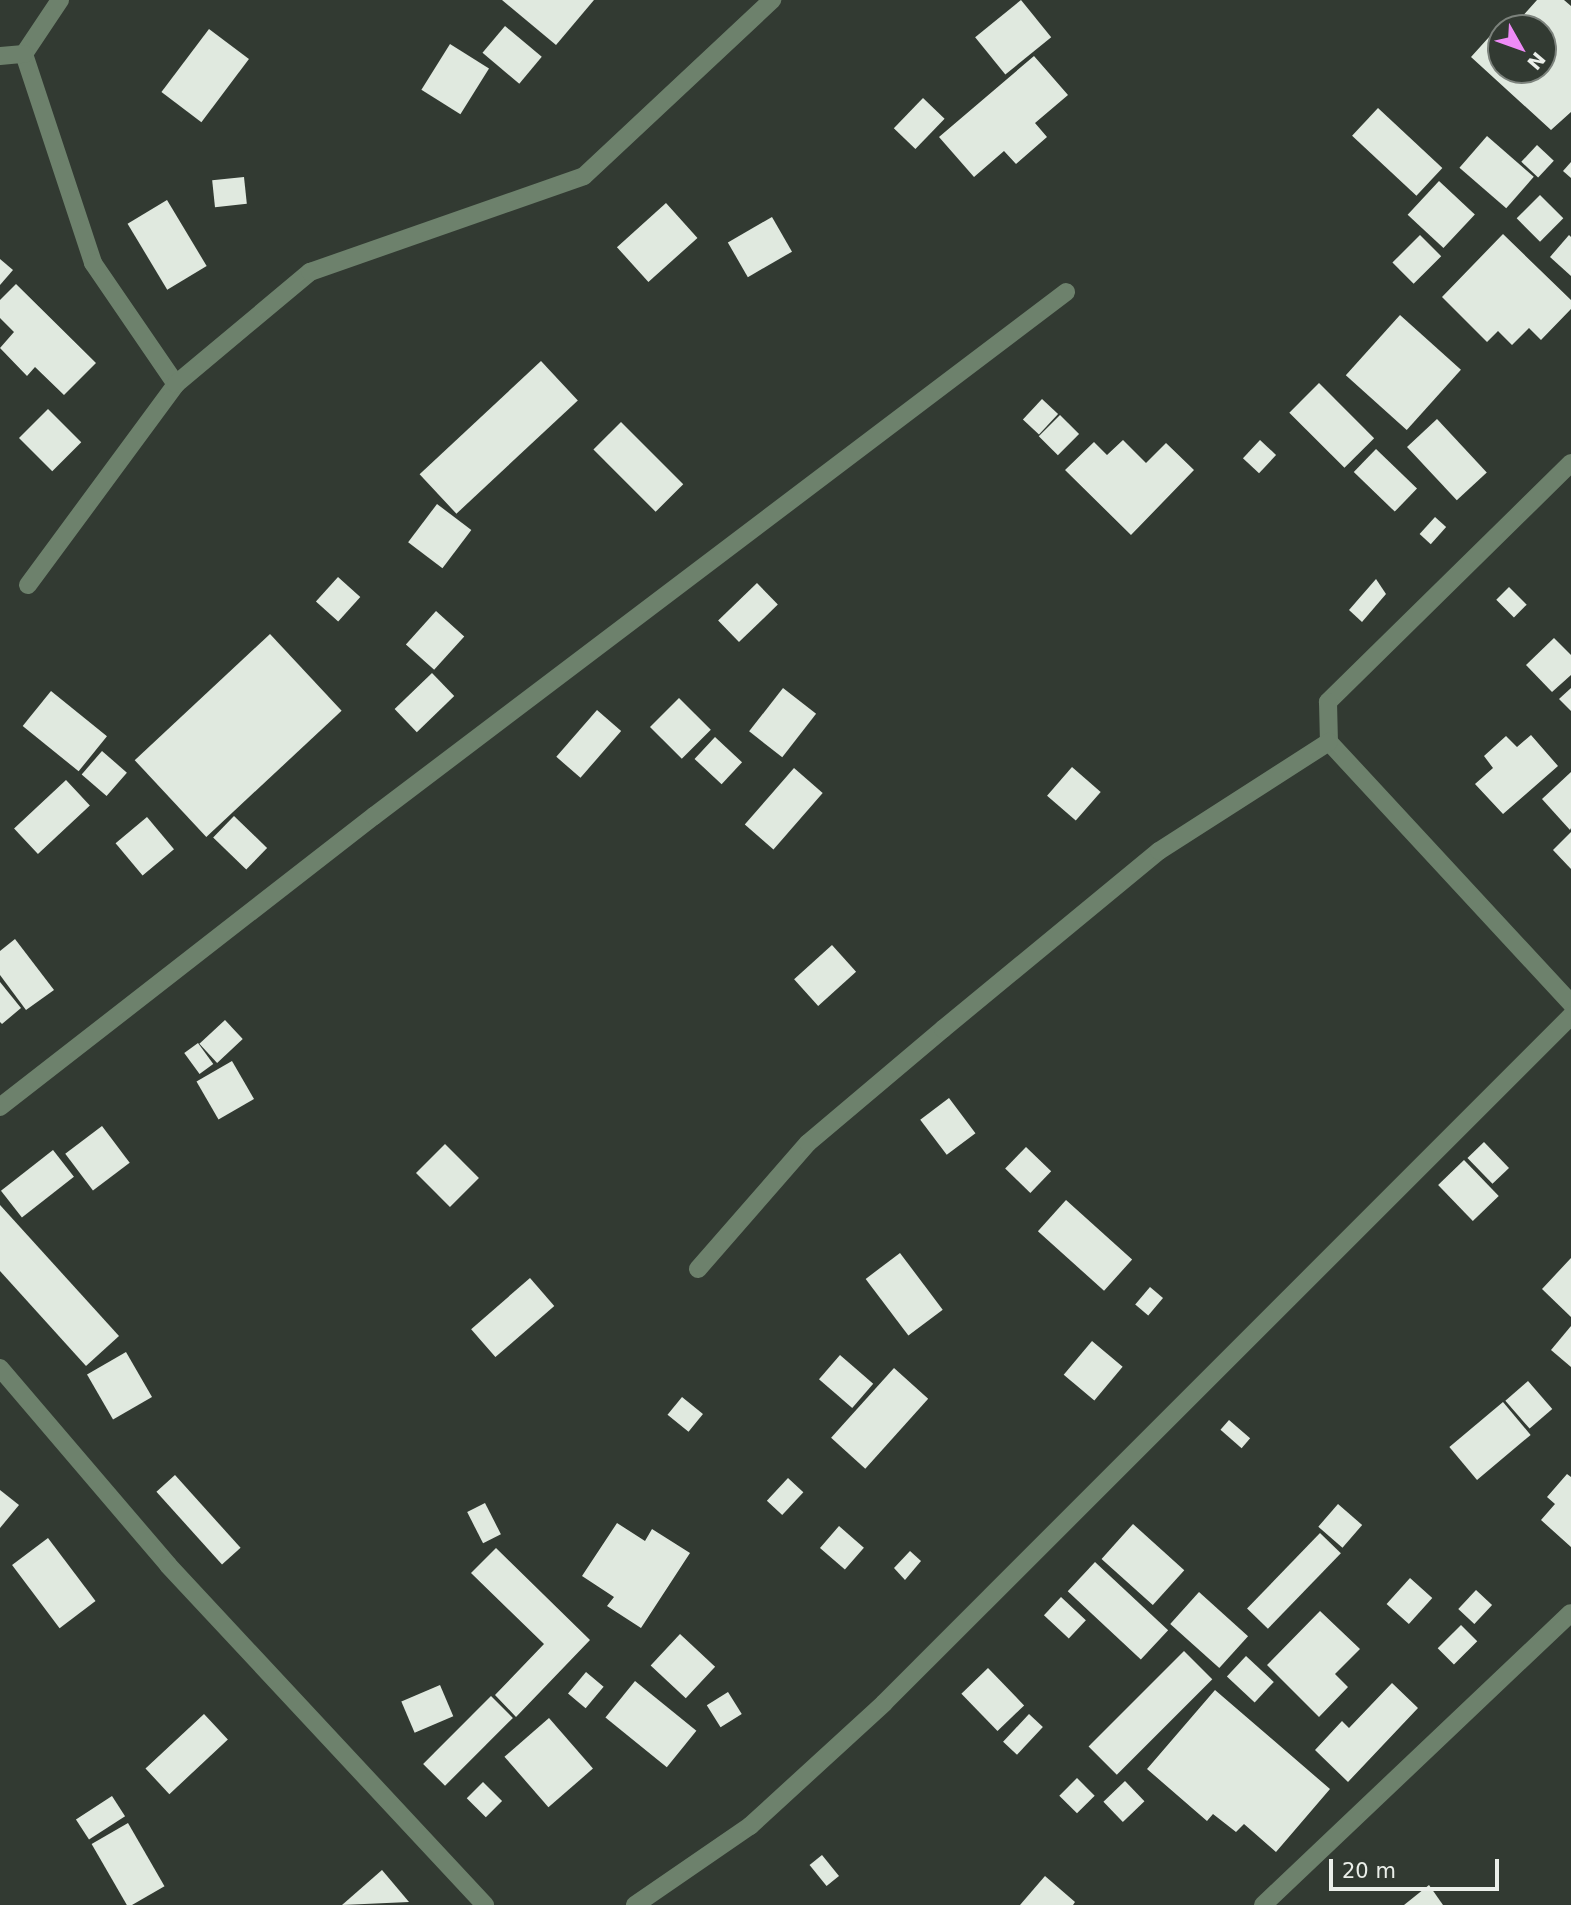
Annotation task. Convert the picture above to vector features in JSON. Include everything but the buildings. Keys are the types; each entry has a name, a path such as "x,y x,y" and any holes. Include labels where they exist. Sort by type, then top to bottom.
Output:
{"street":[{"path":"24,54 60,0"},
{"path":"28,585 176,384 310,272 583,176 772,0"},
{"path":"0,56 24,54"},
{"path":"24,54 93,263 176,384"},
{"path":"0,1107 374,816 1066,292"},
{"path":"1571,463 1328,702 1329,742 1571,1003"},
{"path":"698,1269 808,1143 943,1029 1159,852 1329,742"},
{"path":"635,1905 750,1826 884,1703 1571,1016"},
{"path":"0,1368 167,1565 485,1905"},
{"path":"1264,1905 1571,1613"}]}
